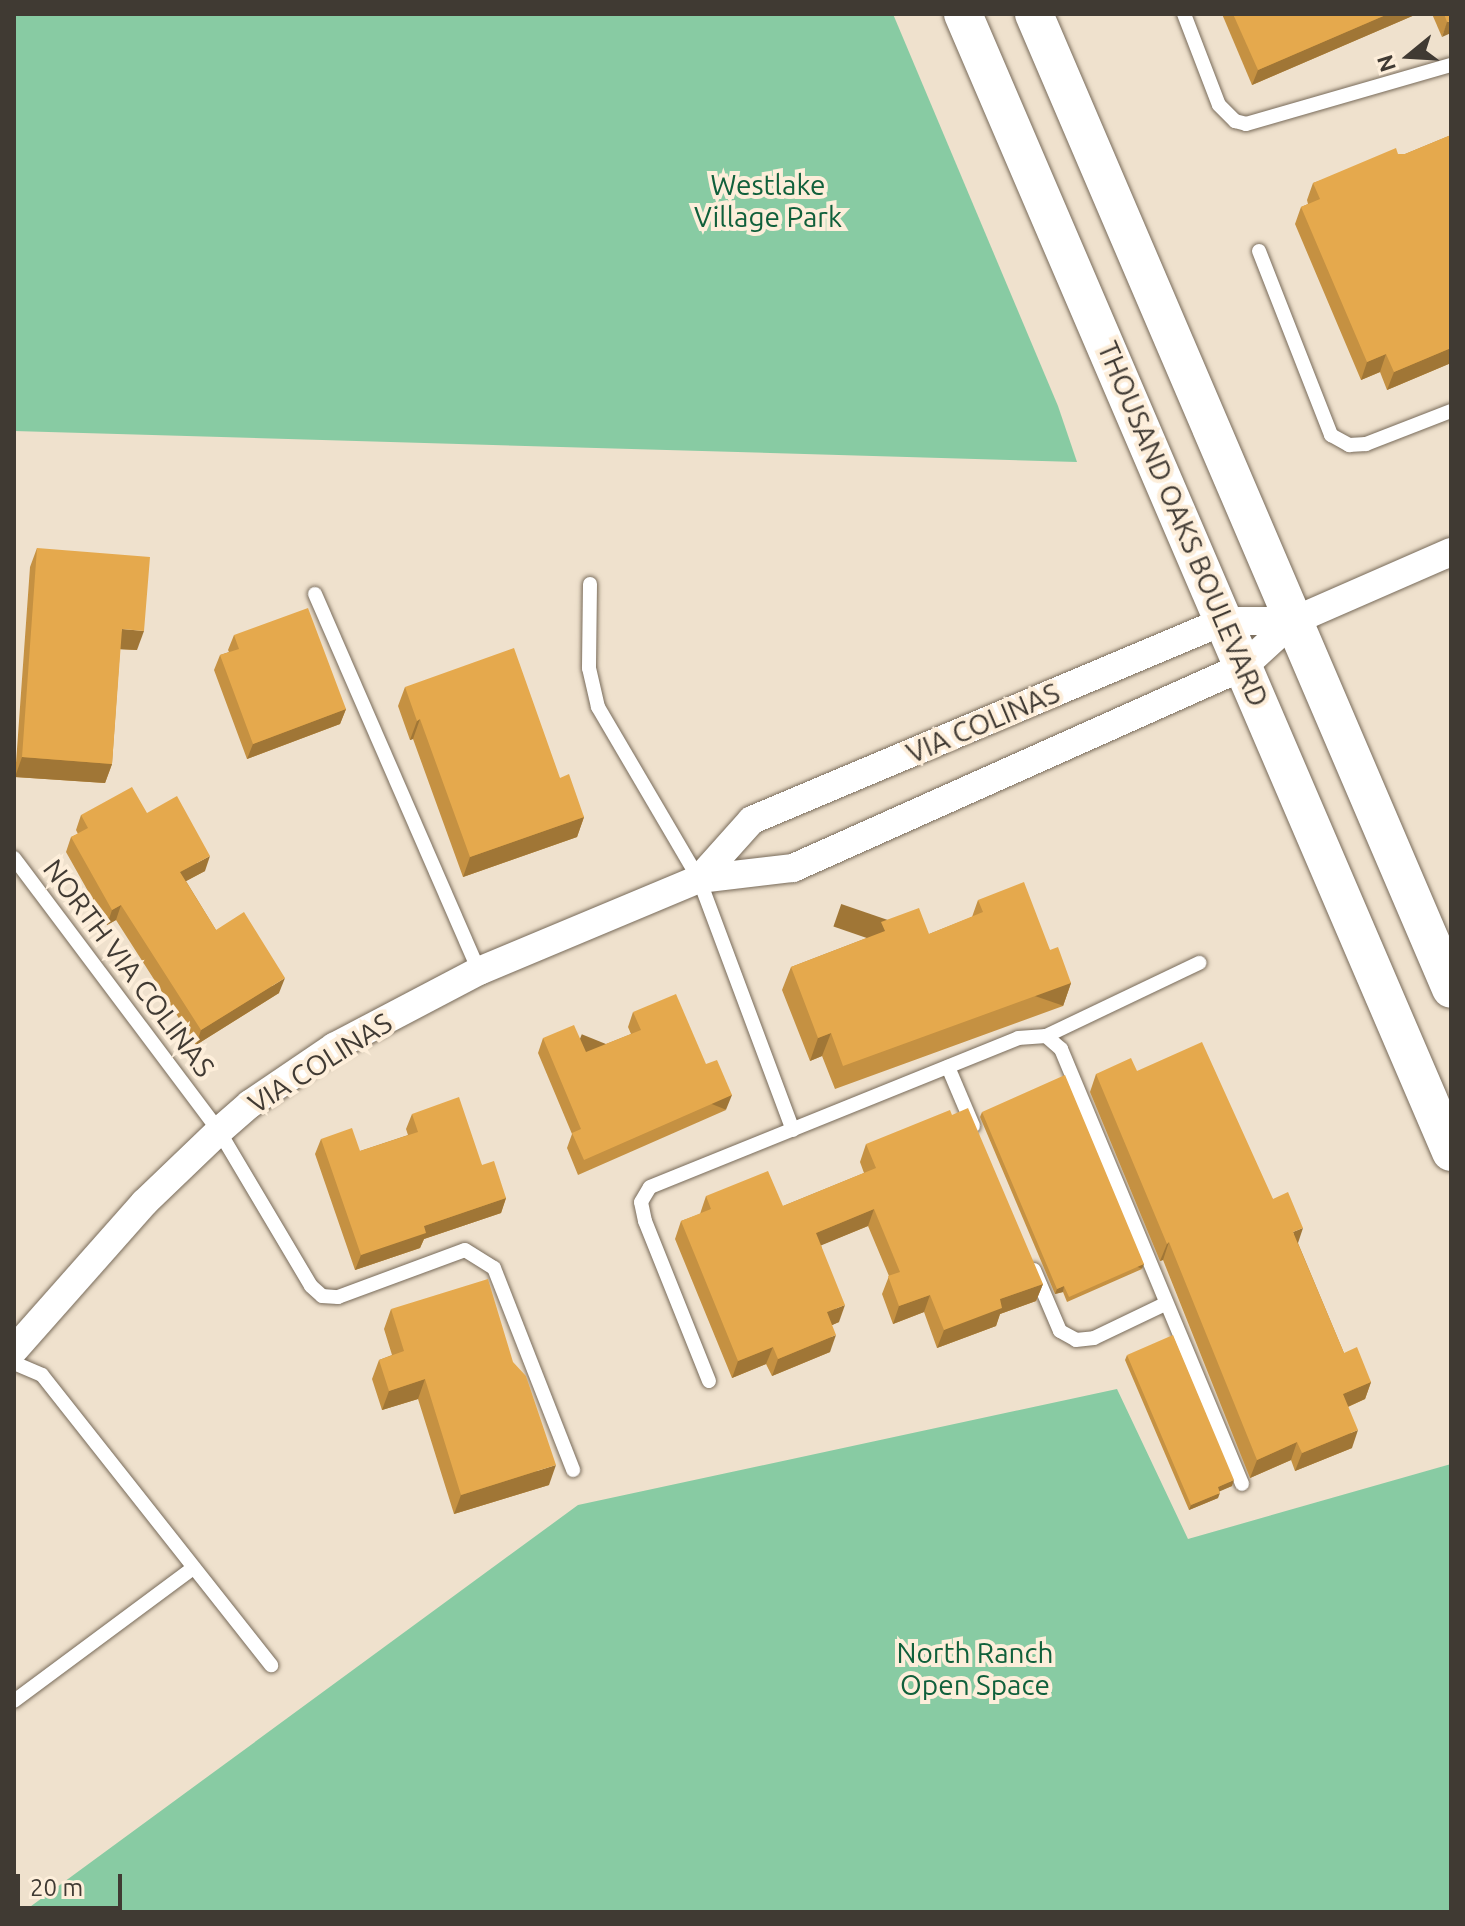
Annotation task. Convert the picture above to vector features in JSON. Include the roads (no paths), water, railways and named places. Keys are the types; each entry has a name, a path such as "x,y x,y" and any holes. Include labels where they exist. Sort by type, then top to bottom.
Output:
{"main road":[{"name":"THOUSAND OAKS BOULEVARD","path":"963,14 1451,1152"},
{"path":"1034,14 1451,989"}],"street":[{"name":"VIA COLINAS","path":"14,1350 144,1203 219,1131 250,1104 334,1047 479,971 699,879 793,868 1244,666 1293,621 1451,552"},
{"name":"VIA COLINAS","path":"699,879 752,820 1224,621 1293,621"}],"lane":[{"path":"1184,14 1219,105 1235,121 1246,124 1451,65"},
{"path":"1259,251 1331,435 1349,445 1366,444 1451,411"},
{"path":"590,584 589,668 598,707 699,879 793,1130"},
{"path":"315,594 479,971"},
{"name":"NORTH VIA COLINAS","path":"14,858 219,1131 311,1286 322,1296 338,1297 465,1250 494,1268 573,1470"},
{"path":"709,1381 645,1221 641,1202 650,1187 1018,1038 1046,1036 1199,963"},
{"path":"1046,1036 1061,1049 1242,1484"},
{"path":"948,1067 979,1141"},
{"path":"1029,1258 1060,1331 1076,1340 1094,1338 1165,1304"},
{"path":"14,1363 42,1375 271,1665"},
{"path":"14,1701 193,1568"}],"park label":[{"name":"Westlake Village Park","path":"768,201"},
{"name":"North Ranch Open Space","path":"975,1669"}]}
